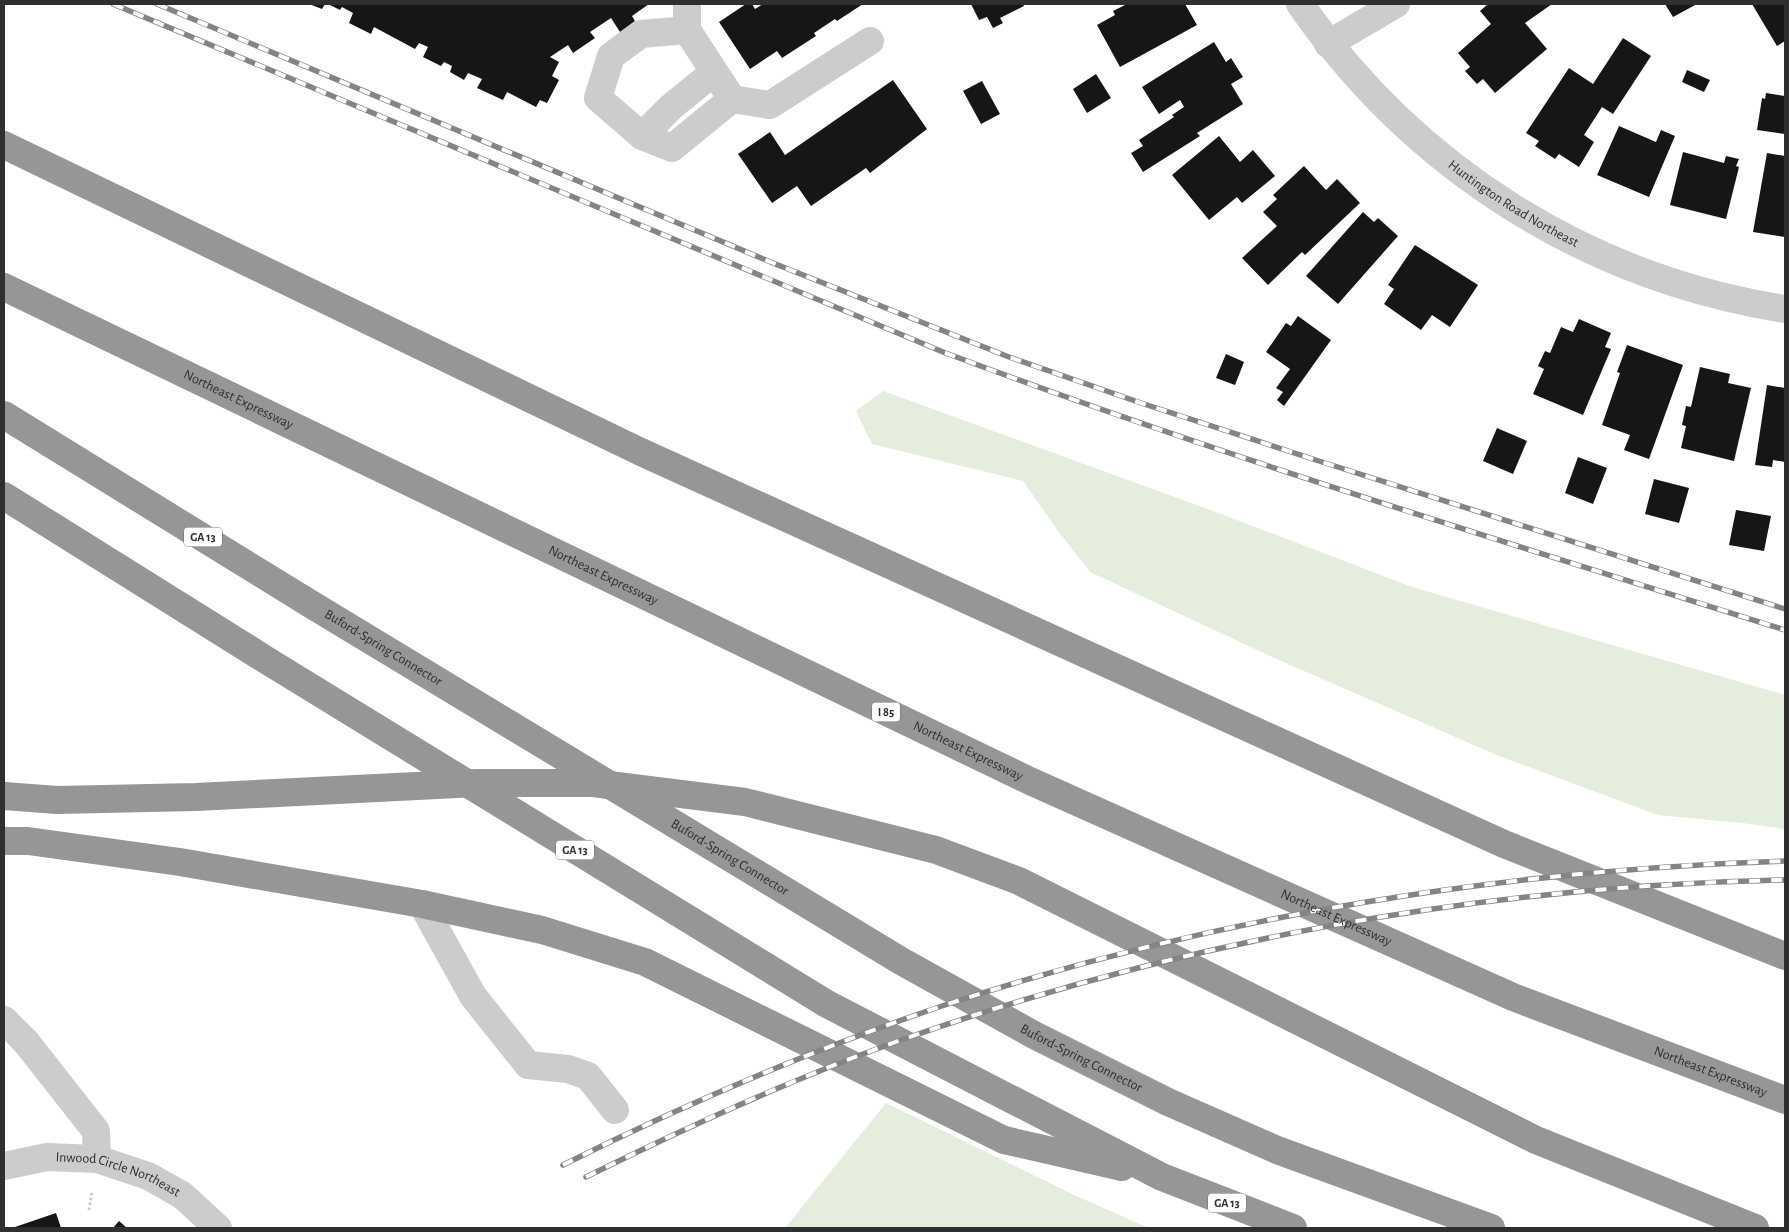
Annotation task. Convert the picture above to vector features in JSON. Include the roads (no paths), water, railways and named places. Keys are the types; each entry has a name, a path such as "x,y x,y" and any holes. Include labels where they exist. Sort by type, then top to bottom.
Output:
{"highway":[{"path":"4,145 650,456 1504,844 1785,956"},
{"name":"Northeast Expressway","path":"4,287 1030,782 1513,997 1785,1100"},
{"name":"Buford-Spring Connector","path":"4,415 309,603 901,961 1034,1035 1168,1102 1268,1146 1452,1216 1491,1228"},
{"name":"GA 13","path":"4,496 288,674 826,1004 1162,1177 1293,1228"},
{"path":"4,796 57,800 196,797 477,783 593,783 745,802 936,850 1019,880 1536,1140 1755,1228"},
{"path":"4,841 28,841 180,862 422,904 542,930 645,962 1004,1140 1162,1177"}],"street":[{"path":"687,4 687,30 732,99 770,105 870,41"},
{"name":"Huntington Road Northeast","path":"1300,4 1328,44 1388,111 1465,177 1550,231 1641,273 1737,302 1785,310"},
{"path":"1328,44 1396,4"},
{"path":"687,30 641,34 611,56 598,98 642,136 672,148 732,99"},
{"path":"642,136 671,106 714,72"},
{"path":"422,904 473,996 528,1065 568,1069 588,1076 615,1110"},
{"path":"4,1020 26,1042 96,1131 97,1160"},
{"name":"Inwood Circle Northeast","path":"4,1166 47,1157 97,1160 156,1180 182,1195 218,1228"}],"railway":[{"path":"113,4 943,352 1152,427 1257,462 1785,630"},
{"path":"157,4 773,263 1009,357 1141,403 1322,462 1785,609"},
{"path":"563,1165 751,1078 847,1040 945,1005 1047,974 1150,946 1360,903 1466,887 1572,875 1679,866 1785,861"},
{"path":"586,1177 736,1106 890,1044 998,1008 1108,976 1219,948 1331,926 1444,907 1557,894 1671,885 1785,880"}]}
